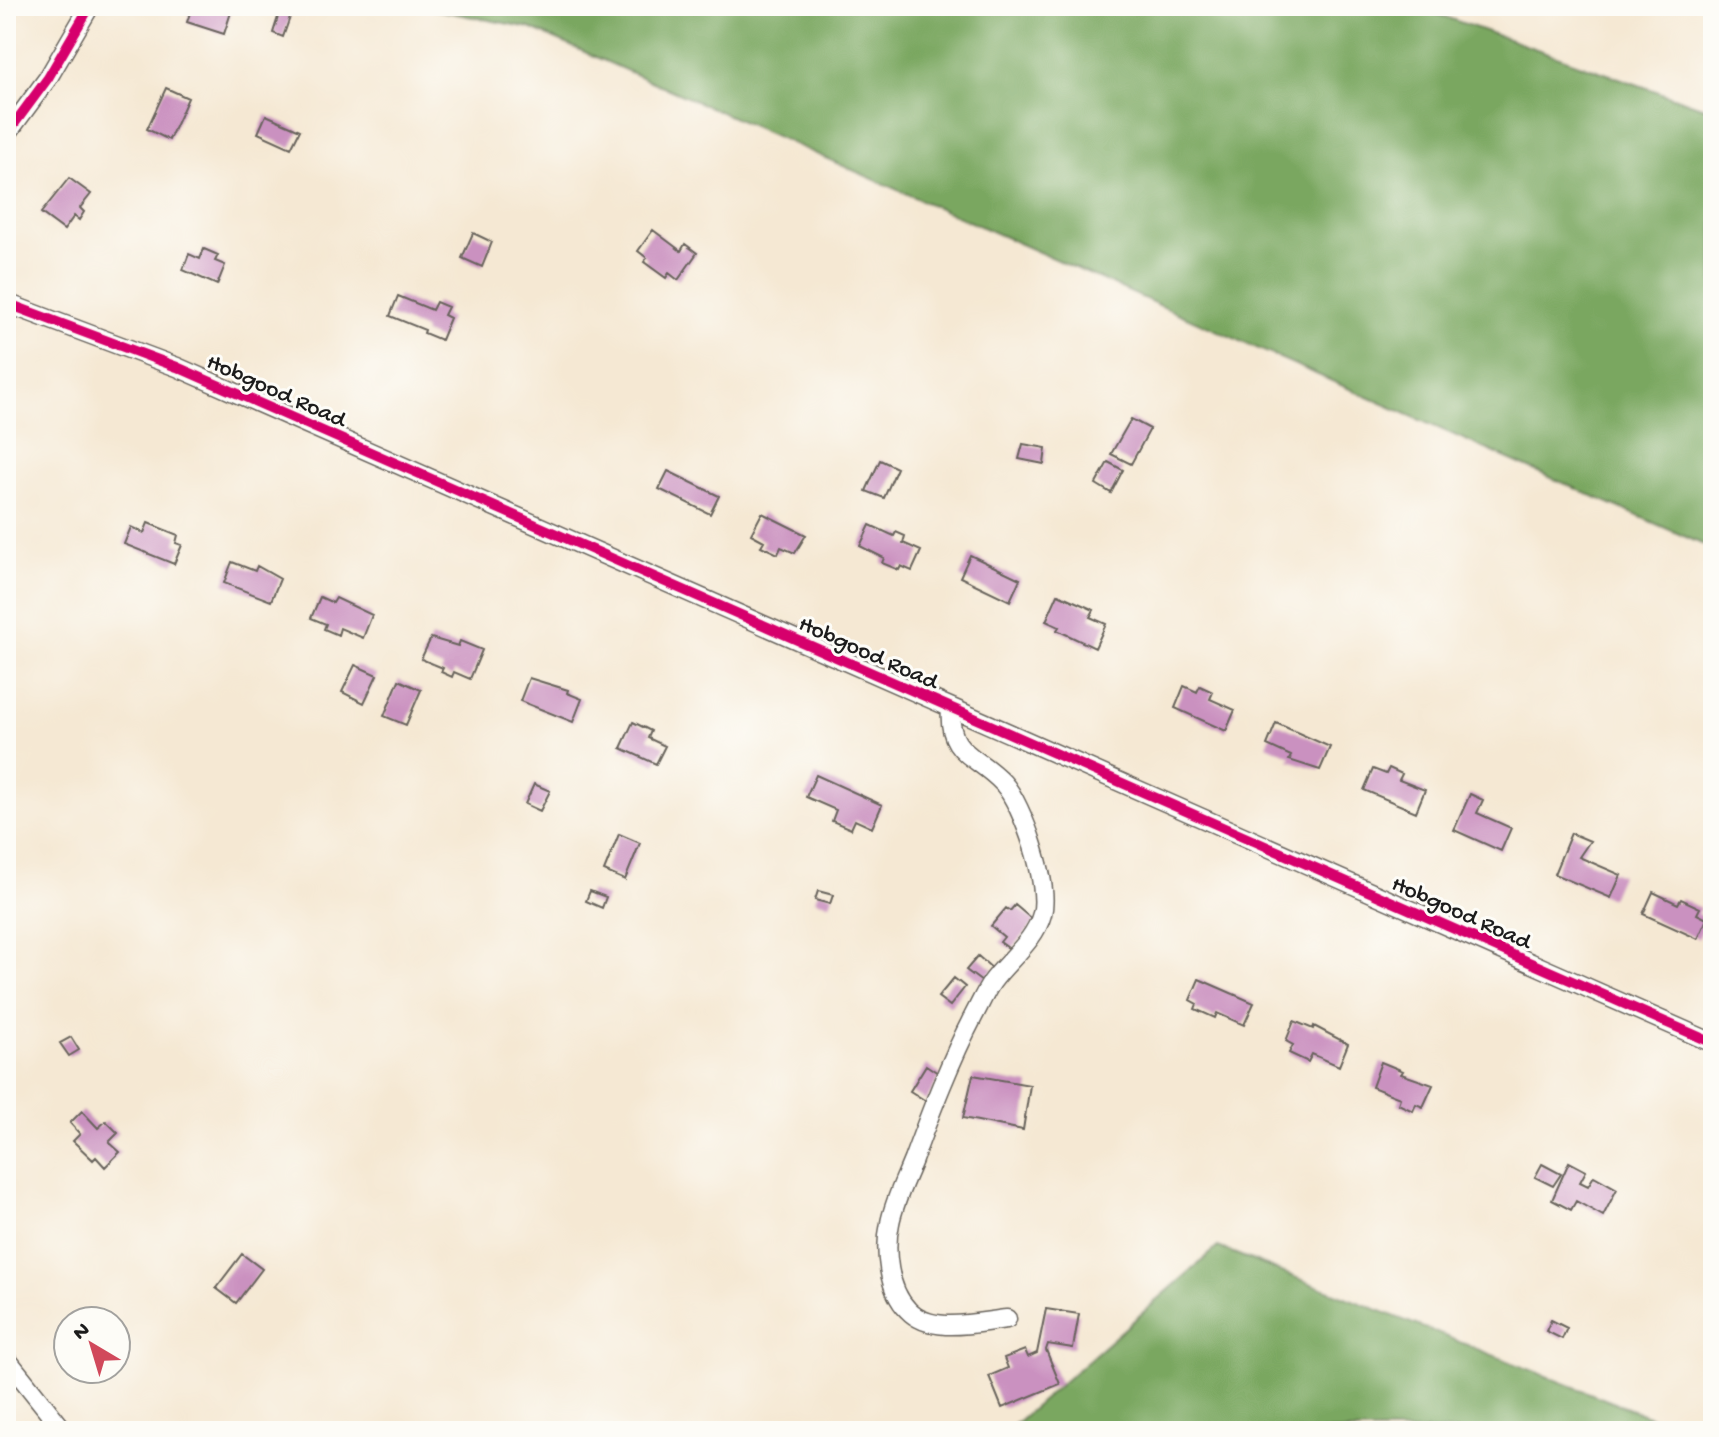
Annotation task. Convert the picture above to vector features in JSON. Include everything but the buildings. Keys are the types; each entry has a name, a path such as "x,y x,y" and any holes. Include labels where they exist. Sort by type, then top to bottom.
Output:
{"street":[{"path":"6,135 48,78 90,6"},
{"name":"Hobgood Road","path":"6,303 189,372 1713,1043"},
{"path":"951,708 949,728 954,741 1004,784 1022,816 1041,873 1042,915 1026,943 991,983 963,1036 935,1099 890,1223 888,1260 894,1287 907,1310 922,1320 938,1325 1007,1319"},
{"path":"6,1358 64,1431"}],"green space":[{"path":"416,6 1414,6 1713,111 1713,549 530,28"},
{"path":"1218,1247 1686,1431 1007,1431"}],"cycle path":[{"path":"6,135 48,78 90,6"},
{"path":"6,303 177,367 1713,1043"}]}
